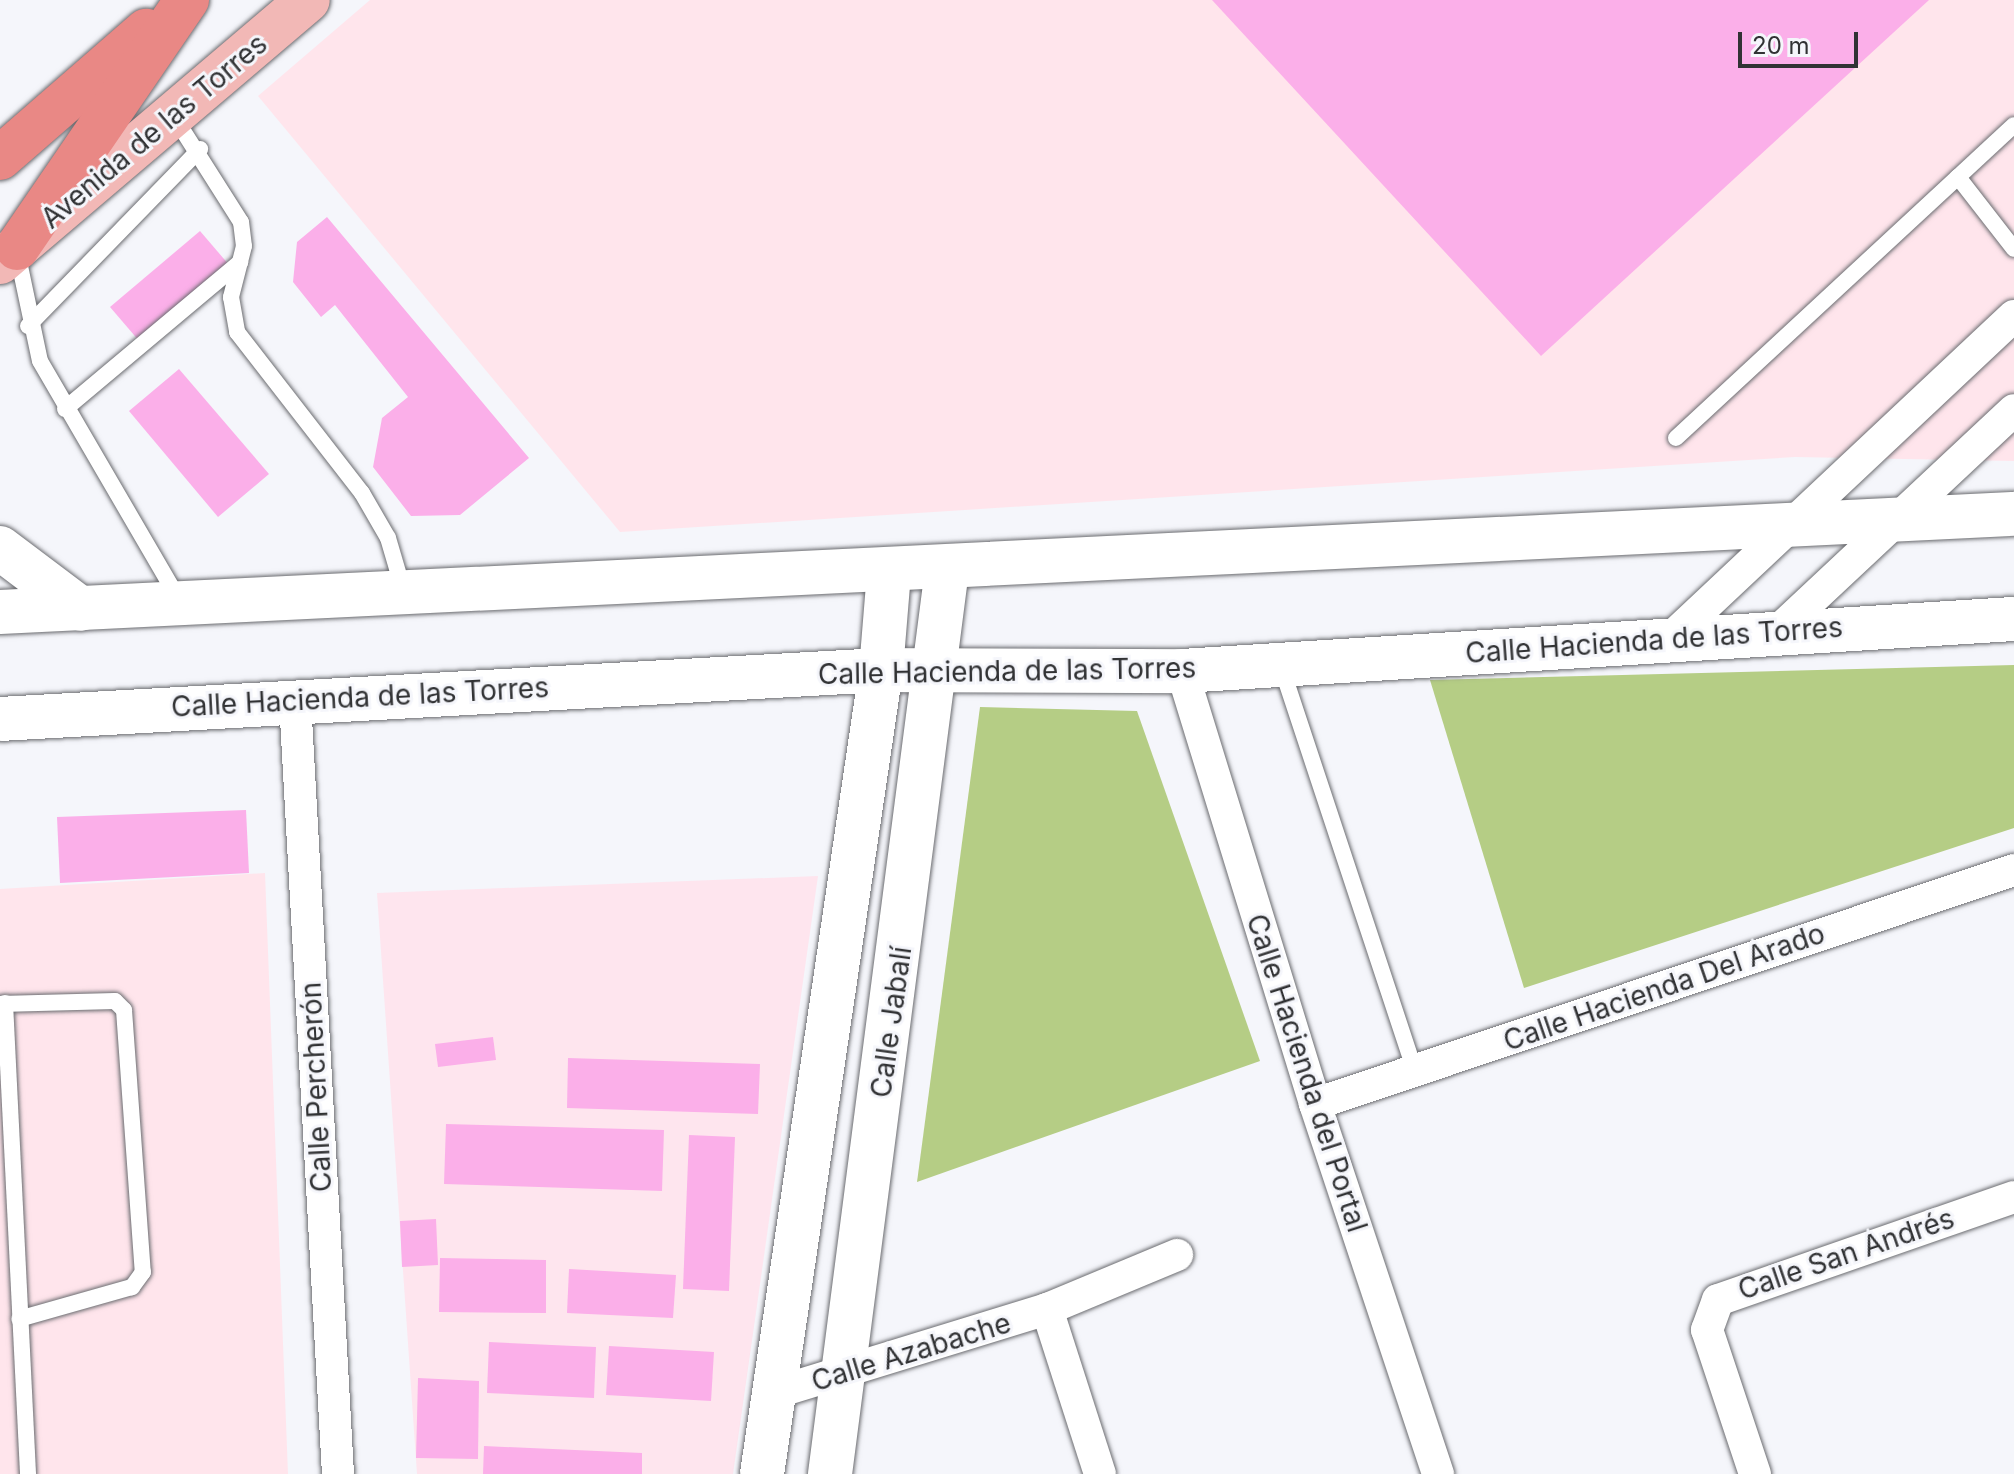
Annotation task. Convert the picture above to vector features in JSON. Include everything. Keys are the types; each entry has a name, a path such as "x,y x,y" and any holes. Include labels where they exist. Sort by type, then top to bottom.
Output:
{"highway":[{"path":"0,158 185,0"},
{"path":"8,255 185,0"}],"main road":[{"name":"Avenida de las Torres","path":"8,255 308,0"}],"street":[{"path":"1672,637 1796,524 2014,316"},
{"path":"1778,631 1891,520 2014,410"},
{"path":"0,612 889,573 2014,514"},
{"path":"0,548 81,609"},
{"name":"Calle Jabalí","path":"830,1474 938,670 947,569"},
{"path":"762,1474 881,670 889,573"},
{"name":"Calle Hacienda de las Torres","path":"0,719 295,700 881,670 1182,671 1672,637 2014,619"},
{"name":"Calle Hacienda del Portal","path":"1182,671 1315,1104 1438,1474"},
{"name":"Calle Percherón","path":"295,700 338,1474"},
{"name":"Calle Hacienda Del Arado","path":"1315,1104 2014,870"},
{"name":"Calle San Andrés","path":"1755,1474 1707,1330 1718,1300 2014,1197"},
{"name":"Calle Azabache","path":"774,1393 845,1374 1047,1309 1177,1255"},
{"name":"Calle Azabache","path":"1047,1309 1100,1474"}],"lane":[{"path":"173,115 200,149 241,222 241,261 231,297 237,332 362,493 388,538 404,595"},
{"path":"1676,438 2014,125"},
{"path":"28,326 200,149"},
{"path":"1958,177 2014,249"},
{"path":"8,255 28,326 65,409 182,605"},
{"path":"65,409 241,261"},
{"path":"1280,664 1415,1070"},
{"path":"19,1319 132,1287 143,1272 124,1010 115,1001 2,1004 19,1319 28,1474"}],"shaded area":[{"path":"370,0 2014,0 2014,461 1795,457 620,532 258,96"},
{"path":"265,873 288,1474 0,1474 0,889"},
{"path":"818,876 733,1474 417,1474 377,893"}],"green space":[{"path":"2014,665 2014,828 1524,988 1430,680"},
{"path":"980,707 1137,711 1260,1061 917,1182"}],"building":[{"path":"1212,0 1929,0 1541,356"},
{"path":"327,217 529,458 460,515 411,516 373,467 382,418 408,397 335,305 321,317 293,282 297,242"},
{"path":"200,231 230,266 140,342 110,307"},
{"path":"179,369 269,474 218,517 129,411"},
{"path":"246,810 249,873 60,883 57,817"},
{"path":"493,1037 496,1060 438,1067 435,1044"},
{"path":"568,1058 760,1064 758,1114 567,1108"},
{"path":"446,1124 664,1130 662,1191 444,1184"},
{"path":"689,1135 735,1137 729,1291 683,1289"},
{"path":"436,1219 438,1265 402,1267 400,1221"},
{"path":"440,1258 546,1260 546,1313 439,1312"},
{"path":"569,1269 676,1275 673,1318 567,1313"},
{"path":"489,1342 596,1347 594,1398 487,1393"},
{"path":"609,1346 714,1352 711,1401 606,1395"},
{"path":"418,1378 479,1381 478,1459 416,1458"},
{"path":"484,1446 642,1453 642,1474 483,1474"}]}
